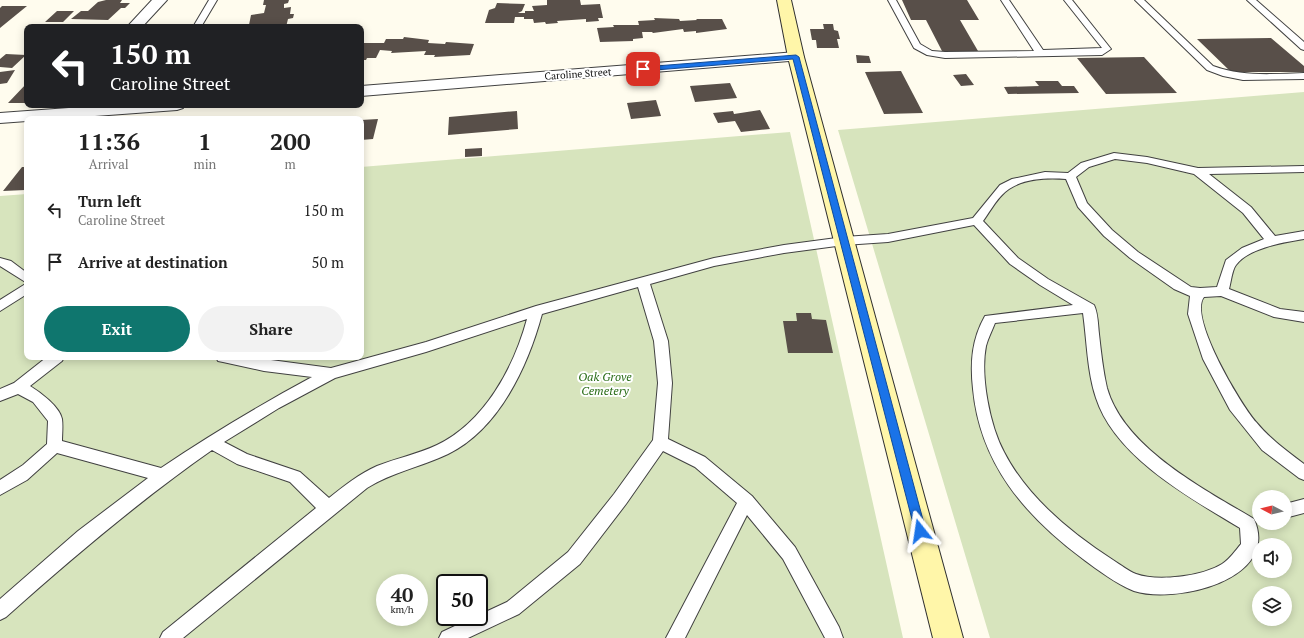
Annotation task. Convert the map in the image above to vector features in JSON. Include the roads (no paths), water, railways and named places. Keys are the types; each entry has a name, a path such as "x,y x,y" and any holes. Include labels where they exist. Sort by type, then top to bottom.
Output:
{"main road":[{"path":"784,0 796,57 948,638"}],"street":[{"path":"137,24 160,0"},
{"name":"Caroline Street","path":"364,91 796,57"},
{"path":"0,118 57,110 105,108"}],"lane":[{"path":"199,24 213,0"},
{"path":"892,0 917,46 930,53 945,55 1102,52 1106,49 1104,44 1068,0"},
{"path":"1004,0 1042,54"},
{"path":"1139,0 1210,68 1226,74 1243,77 1304,76"},
{"path":"1251,0 1304,47"},
{"path":"0,611 84,537 163,475 211,442 274,404 332,374 426,348 536,311 714,262 844,241 888,238 977,221 1004,187 1016,181 1045,175 1070,176 1085,165 1114,156 1147,160 1198,171 1304,170"},
{"path":"1198,171 1247,210 1272,240"},
{"path":"1070,176 1082,204 1121,245 1178,286 1200,293 1222,291 1278,314 1304,318"},
{"path":"977,221 1014,261 1044,282 1089,308"},
{"path":"1222,291 1230,263 1246,251 1272,240 1304,235"},
{"path":"0,262 7,264 24,277"},
{"path":"448,638 513,608 574,558 620,499 660,442 665,383 661,341 643,281"},
{"path":"0,306 24,290"},
{"path":"1200,293 1195,299 1194,314 1210,359 1232,401 1250,426 1267,445 1304,472"},
{"path":"1089,308 990,319 979,350 981,392 984,416 990,438 1006,472 1059,531 1097,560 1135,582 1160,586 1201,581 1229,570 1249,547 1252,530"},
{"path":"1089,308 1102,393 1112,415 1129,438 1157,464 1197,494 1252,521"},
{"path":"169,638 328,508 359,485 382,472 448,447 469,432 479,423 502,391 530,337 536,311"},
{"path":"0,395 20,387 53,360"},
{"path":"237,360 264,366 332,374"},
{"path":"0,488 10,483 43,458 54,446 55,419 38,398 20,387"},
{"path":"211,442 242,459 295,477 328,508"},
{"path":"660,442 700,462 746,501 789,553 834,638"},
{"path":"54,446 163,475"},
{"path":"675,638 746,501"},
{"path":"1292,509 1304,506"}],"park label":[{"name":"Oak Grove Cemetery","path":"605,383"}]}
